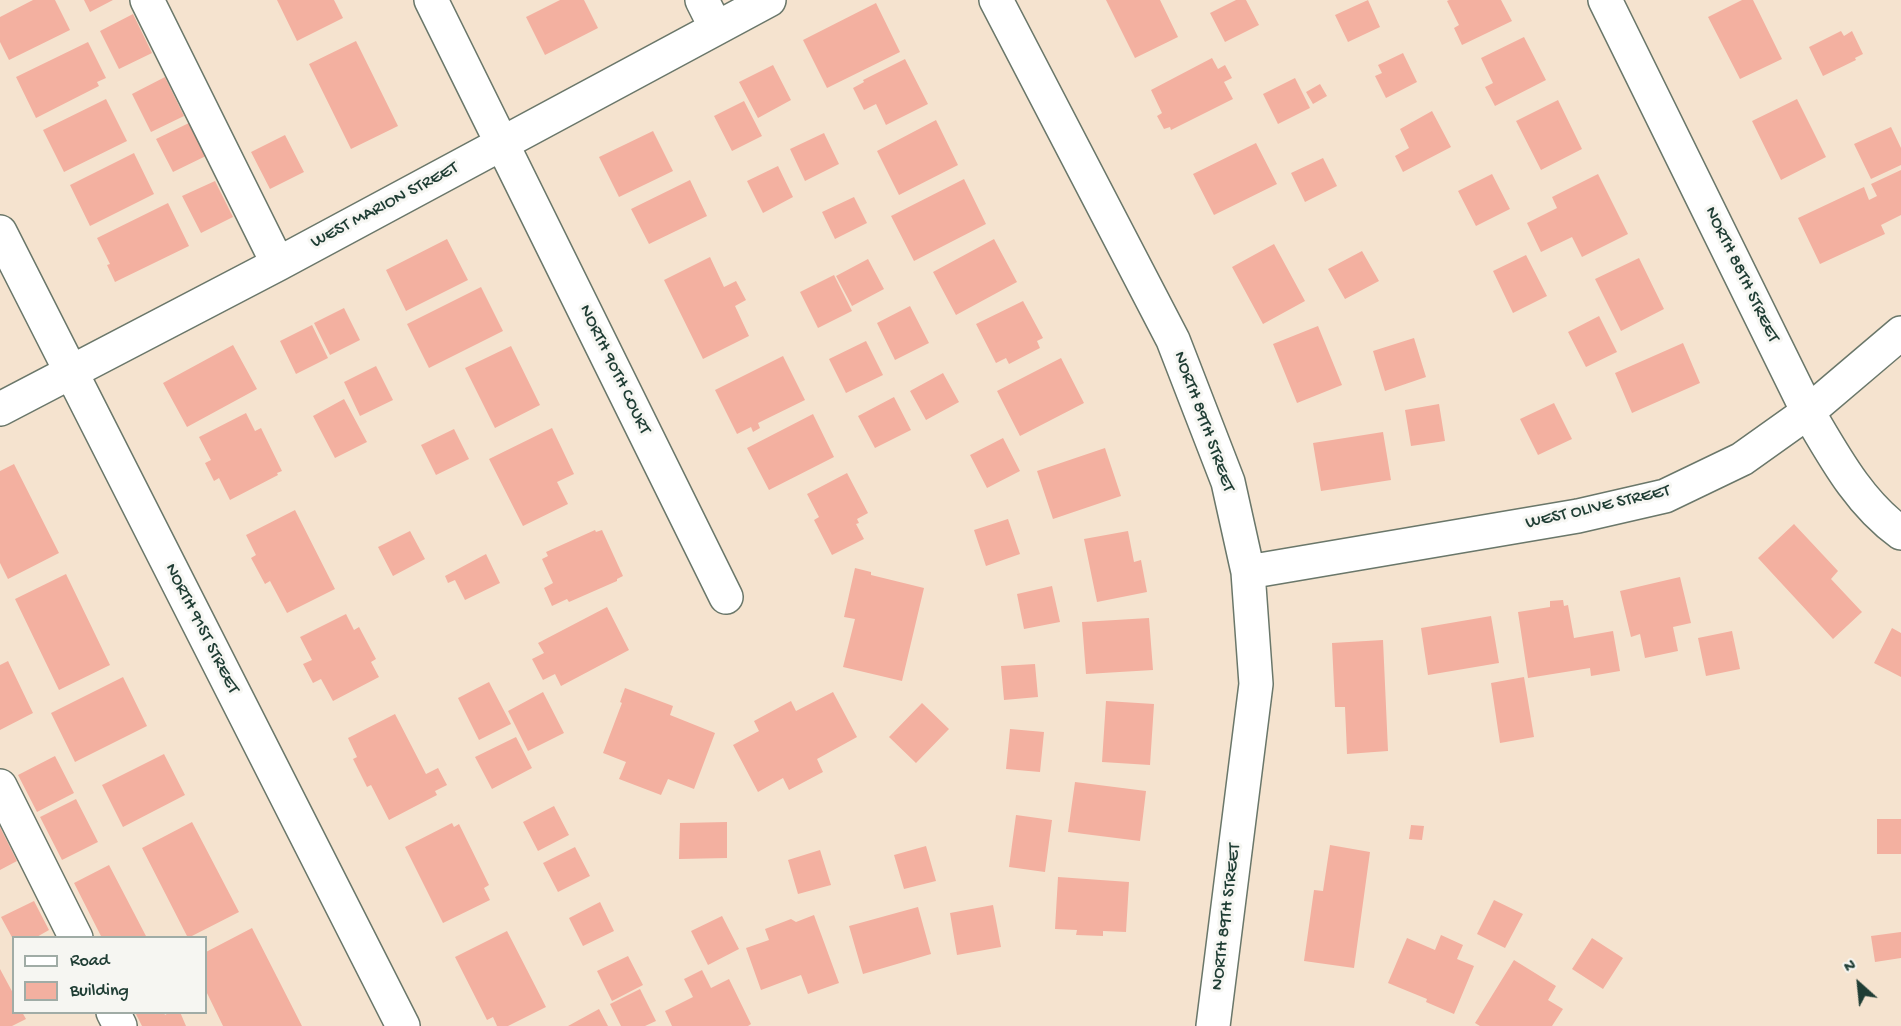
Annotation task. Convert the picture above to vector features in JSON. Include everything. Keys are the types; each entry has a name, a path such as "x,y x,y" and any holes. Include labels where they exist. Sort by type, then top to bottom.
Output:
{"street":[{"path":"147,0 278,264"},
{"name":"NORTH 90TH COURT","path":"431,0 726,597"},
{"name":"WEST MARION STREET","path":"0,409 278,264 502,143 709,14 769,0"},
{"name":"NORTH 89TH STREET","path":"996,0 1173,340 1228,482 1248,572 1256,684 1213,1026"},
{"name":"NORTH 88TH STREET","path":"1605,0 1808,412 1841,469 1884,520 1901,533"},
{"name":"NORTH 91ST STREET","path":"0,232 403,1026"},
{"name":"WEST OLIVE STREET","path":"1248,572 1578,516 1665,496 1742,459 1808,412 1901,333"},
{"path":"0,786 75,936"}],"building":[{"path":"33,0 55,0 70,30 9,60 0,42 0,17"},
{"path":"84,0 113,0 90,12"},
{"path":"277,0 334,0 343,18 297,41"},
{"path":"560,0 584,0 598,28 545,55 526,17"},
{"path":"1106,0 1160,0 1178,37 1135,58"},
{"path":"1236,0 1246,0 1259,25 1225,42 1210,13"},
{"path":"1368,0 1380,27 1348,42 1335,15"},
{"path":"1501,0 1512,21 1462,45 1454,28 1459,25 1447,1"},
{"path":"1742,0 1753,0 1782,59 1740,79 1708,17"},
{"path":"876,3 900,52 827,88 803,40"},
{"path":"133,14 152,53 119,69 100,31"},
{"path":"1841,31 1844,36 1852,31 1863,54 1855,58 1856,60 1823,76 1809,47"},
{"path":"1524,37 1546,80 1495,106 1485,87 1493,83 1481,58"},
{"path":"356,41 398,126 351,149 309,64"},
{"path":"88,42 106,78 97,82 99,86 36,118 16,77"},
{"path":"1403,53 1417,82 1386,98 1375,76 1382,73 1378,65"},
{"path":"1212,58 1218,69 1225,65 1232,78 1224,82 1233,99 1171,130 1170,127 1164,129 1157,116 1162,113 1151,90"},
{"path":"905,59 928,104 886,125 876,104 864,110 853,88 864,82 863,80"},
{"path":"773,65 791,100 758,118 739,82"},
{"path":"165,77 184,116 151,132 132,94"},
{"path":"1295,78 1310,108 1278,124 1263,94"},
{"path":"1320,84 1327,96 1313,104 1306,92"},
{"path":"106,99 127,141 64,172 43,130"},
{"path":"1797,99 1826,157 1781,180 1752,121"},
{"path":"1558,100 1582,149 1541,170 1516,121"},
{"path":"744,101 762,136 732,151 714,116"},
{"path":"1432,111 1451,147 1403,172 1395,156 1409,148 1400,129"},
{"path":"936,120 958,165 899,195 877,151"},
{"path":"193,121 210,154 173,172 156,139"},
{"path":"1891,127 1901,148 1901,165 1871,179 1854,144"},
{"path":"653,131 673,171 619,197 599,157"},
{"path":"824,133 839,164 805,181 790,149"},
{"path":"285,135 304,172 270,189 251,152"},
{"path":"1256,143 1277,184 1214,215 1193,174"},
{"path":"134,153 154,194 90,226 70,185"},
{"path":"1323,158 1337,186 1305,202 1291,173"},
{"path":"778,166 793,197 763,213 747,181"},
{"path":"1901,170 1901,215 1881,225 1885,234 1820,264 1798,218 1864,187 1869,200 1877,196 1871,184"},
{"path":"1492,174 1510,209 1476,226 1458,191"},
{"path":"1598,174 1628,234 1582,257 1572,237 1541,252 1527,223 1557,208 1552,197"},
{"path":"964,179 986,224 914,261 891,216"},
{"path":"690,180 707,216 649,244 631,209"},
{"path":"215,181 233,217 201,233 182,196"},
{"path":"854,197 867,223 835,239 822,212"},
{"path":"168,203 189,246 115,282 107,265 110,264 97,238"},
{"path":"447,239 468,280 406,311 386,270"},
{"path":"994,239 1017,282 956,315 933,272"},
{"path":"1274,244 1305,301 1263,324 1232,267"},
{"path":"1362,251 1379,281 1345,299 1328,269"},
{"path":"1526,255 1547,296 1513,313 1493,271"},
{"path":"710,257 724,287 736,281 746,300 735,306 749,336 703,359 664,280"},
{"path":"1639,258 1664,309 1621,331 1595,279"},
{"path":"868,259 884,289 852,306 836,276"},
{"path":"834,275 852,311 818,328 800,292"},
{"path":"481,287 503,331 429,368 407,324"},
{"path":"1023,301 1043,338 1037,341 1040,348 1009,364 1006,358 996,363 976,324"},
{"path":"910,306 929,343 895,360 877,323"},
{"path":"344,308 360,340 330,355 314,323"},
{"path":"1599,316 1617,352 1586,367 1568,332"},
{"path":"312,325 328,358 296,374 280,341"},
{"path":"1318,326 1342,385 1297,403 1273,344"},
{"path":"1414,338 1426,377 1385,391 1373,351"},
{"path":"866,341 883,375 846,393 829,359"},
{"path":"1683,343 1700,383 1632,413 1615,373"},
{"path":"233,345 257,389 187,427 163,383"},
{"path":"511,346 540,405 495,428 465,368"},
{"path":"783,356 805,400 758,423 760,428 753,432 751,427 737,434 715,390"},
{"path":"1061,358 1084,403 1020,436 997,391"},
{"path":"376,366 393,400 360,416 344,382"},
{"path":"943,373 959,402 926,420 910,391"},
{"path":"894,397 911,430 875,448 858,416"},
{"path":"344,399 367,442 335,458 313,416"},
{"path":"1554,403 1572,439 1538,455 1520,419"},
{"path":"1439,404 1445,441 1411,446 1405,410"},
{"path":"246,413 255,431 261,428 282,471 230,500 219,478 214,481 205,463 211,460 199,437"},
{"path":"813,414 834,457 769,490 747,448"},
{"path":"552,428 574,474 557,482 568,504 523,526 489,459"},
{"path":"454,429 469,459 436,475 421,445"},
{"path":"1383,432 1391,480 1321,491 1313,443"},
{"path":"1003,438 1020,471 987,488 970,455"},
{"path":"1105,448 1121,496 1053,519 1037,471"},
{"path":"14,464 59,553 8,579 0,563 0,471"},
{"path":"847,473 868,513 857,519 859,523 856,524 864,539 832,555 814,520 819,517 807,494"},
{"path":"295,510 335,589 287,613 270,581 265,584 251,558 256,555 246,535"},
{"path":"1008,519 1020,554 986,566 974,530"},
{"path":"1794,524 1838,571 1831,579 1862,612 1833,639 1758,558"},
{"path":"595,530 596,532 602,530 623,576 617,581 569,602 567,599 552,606 544,588 553,583 542,559 548,556 546,552"},
{"path":"410,531 425,559 393,576 378,547"},
{"path":"1128,531 1134,562 1141,560 1147,592 1097,602 1084,539"},
{"path":"486,554 500,583 465,600 455,580 448,583 445,576"},
{"path":"855,568 871,572 871,575 924,588 902,681 843,667 855,619 844,617"},
{"path":"66,574 110,665 59,690 15,599"},
{"path":"1680,577 1691,623 1673,627 1678,651 1645,658 1640,634 1631,637 1620,591"},
{"path":"1052,586 1060,622 1024,629 1017,594"},
{"path":"1563,600 1564,606 1568,605 1574,638 1613,631 1620,671 1591,676 1590,668 1528,678 1518,612 1550,607 1550,601"},
{"path":"607,607 629,650 561,686 555,674 543,680 532,659 544,653 538,643"},
{"path":"346,614 354,630 359,627 376,659 371,662 379,677 333,701 321,679 313,683 303,664 312,660 300,637"},
{"path":"1491,616 1499,663 1428,675 1421,628"},
{"path":"1149,618 1153,670 1086,674 1082,622"},
{"path":"1892,628 1901,633 1901,677 1874,663"},
{"path":"1732,631 1740,669 1706,676 1698,638"},
{"path":"1383,640 1388,751 1347,754 1345,707 1335,707 1332,643"},
{"path":"8,661 33,713 0,730 0,665"},
{"path":"1035,664 1038,697 1004,700 1001,666"},
{"path":"123,677 147,726 75,762 51,713"},
{"path":"1524,677 1534,737 1500,743 1491,683"},
{"path":"489,682 511,724 479,740 458,698"},
{"path":"625,688 673,706 670,715 715,733 694,789 668,779 661,795 619,779 626,762 603,753 622,703 620,702"},
{"path":"543,692 564,733 528,751 508,711"},
{"path":"833,692 857,737 817,759 823,772 789,790 783,778 758,792 733,745 759,731 754,721 791,701 796,711"},
{"path":"1106,701 1154,704 1150,765 1102,762"},
{"path":"922,703 949,729 916,763 889,737"},
{"path":"395,714 426,774 438,768 447,785 435,791 437,795 389,820 371,785 367,787 353,759 357,757 348,738"},
{"path":"1010,729 1044,732 1040,772 1006,769"},
{"path":"516,737 532,768 492,789 475,757"},
{"path":"164,754 185,795 123,827 102,785"},
{"path":"55,756 74,793 37,812 18,775"},
{"path":"1075,782 1146,791 1140,841 1068,832"},
{"path":"76,799 98,842 62,860 40,817"},
{"path":"554,806 569,835 538,851 523,822"},
{"path":"1016,815 1052,820 1045,872 1009,867"},
{"path":"1877,819 1901,819 1901,854 1877,854"},
{"path":"192,822 239,912 192,936 187,936 142,848"},
{"path":"727,822 727,858 679,859 680,823"},
{"path":"452,823 454,827 459,824 489,885 484,888 490,900 443,923 405,847"},
{"path":"1411,825 1424,826 1422,840 1409,839"},
{"path":"0,827 17,861 0,870"},
{"path":"1330,845 1370,852 1354,968 1304,961 1314,890 1323,891"},
{"path":"926,846 936,881 904,889 894,855"},
{"path":"575,847 590,876 558,892 543,863"},
{"path":"820,850 831,885 798,894 788,860"},
{"path":"109,865 146,936 101,936 74,883"},
{"path":"1058,877 1129,882 1126,932 1103,931 1103,936 1076,935 1077,930 1055,929"},
{"path":"1494,900 1523,914 1505,948 1477,934"},
{"path":"34,901 49,930 38,936 12,937 1,917"},
{"path":"600,902 614,931 583,946 569,918"},
{"path":"993,905 1001,947 957,955 950,913"},
{"path":"918,907 931,954 863,974 849,926"},
{"path":"814,915 839,983 808,994 801,975 761,990 746,948 769,940 765,929 791,919 796,922"},
{"path":"722,916 739,949 708,965 691,931"},
{"path":"252,928 302,1026 223,1026 207,993 207,951"},
{"path":"507,931 546,1007 508,1026 497,1026 493,1017 487,1020 455,957"},
{"path":"1901,932 1901,958 1875,962 1871,936"},
{"path":"1441,935 1463,945 1457,959 1474,966 1454,1014 1426,1002 1427,999 1388,983 1407,938 1435,950"},
{"path":"1592,938 1623,958 1603,989 1572,969"},
{"path":"628,956 643,985 612,1001 597,971"},
{"path":"1514,960 1556,986 1548,1000 1563,1009 1552,1026 1480,1026 1475,1023"},
{"path":"0,969 12,991 12,1014 23,1014 26,1019 12,1026 0,1026"},
{"path":"702,970 711,988 729,979 751,1024 748,1026 672,1026 665,1011 693,997 684,979"},
{"path":"640,989 656,1021 645,1026 621,1026 610,1004"},
{"path":"599,1009 608,1026 568,1026"},
{"path":"136,1014 181,1014 186,1026 142,1026"}]}
